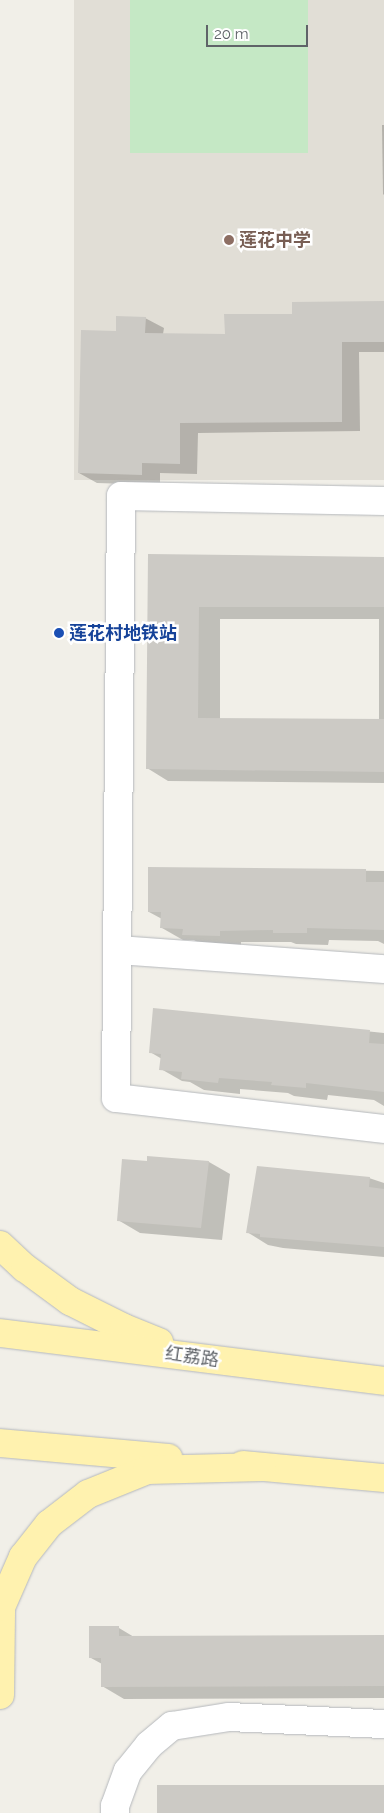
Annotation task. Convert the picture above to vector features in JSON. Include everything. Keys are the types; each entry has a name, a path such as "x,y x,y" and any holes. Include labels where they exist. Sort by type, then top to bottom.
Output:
{"main road":[{"path":"0,1245 48,1287 97,1316 153,1340 243,1364"},
{"name":"红荔路","path":"0,1333 384,1381"},
{"path":"0,1443 384,1478"},
{"path":"0,1694 1,1607 23,1557 49,1524 88,1494 147,1470 262,1467"}],"street":[{"path":"384,501 121,496 116,1098 384,1129"},
{"path":"118,950 384,969"},
{"path":"115,1813 115,1806 128,1771 149,1745 172,1726 229,1717 384,1724"}],"shaded area":[{"name":"莲花中学","path":"74,0 384,0 384,480 74,480"}],"green space":[{"path":"130,0 308,0 308,153 130,153"}],"building":[{"path":"384,301 384,342 342,342 342,422 180,423 180,464 142,463 142,475 78,473 81,330 116,331 116,316 146,317 145,333 225,334 224,314 292,314 292,302"},
{"path":"148,554 384,557 384,607 199,607 198,718 384,719 384,772 146,769"},
{"path":"148,867 366,869 366,882 384,882 384,930 307,928 307,933 273,933 273,930 220,931 220,936 182,935 183,929 160,928 161,912 148,912"},
{"path":"153,1008 370,1030 369,1043 384,1044 384,1092 306,1083 306,1088 271,1085 272,1082 219,1078 218,1083 181,1079 182,1072 159,1070 161,1054 149,1053"},
{"path":"147,1156 209,1161 201,1228 117,1221 122,1159 147,1161"},
{"path":"257,1166 370,1177 369,1187 384,1189 384,1247 260,1237 260,1234 246,1233"},
{"path":"89,1626 119,1626 119,1636 384,1635 384,1686 101,1687 101,1658 89,1658"},
{"path":"157,1785 384,1785 384,1813 157,1813"}],"place":[{"name":"莲花中学","path":"229,240"},
{"name":"莲花村地铁站","path":"59,633"}]}
